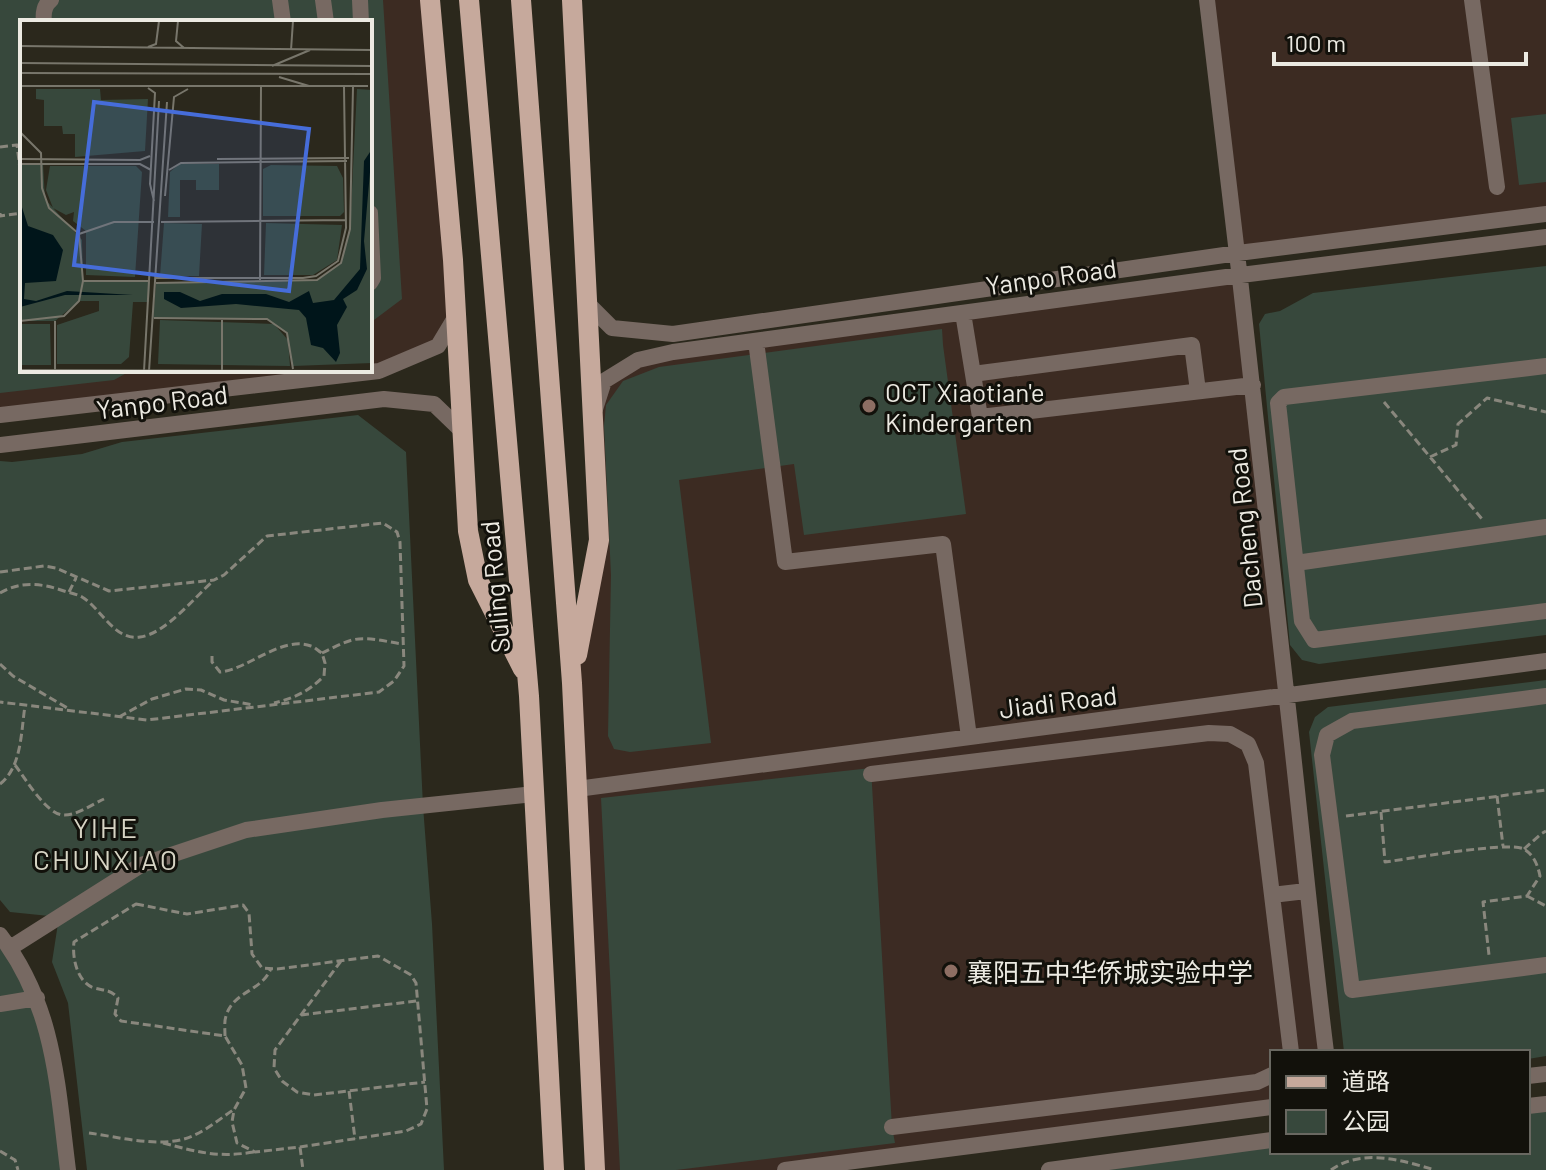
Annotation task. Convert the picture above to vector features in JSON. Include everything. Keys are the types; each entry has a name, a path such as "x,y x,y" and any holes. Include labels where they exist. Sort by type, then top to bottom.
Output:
{"main road":[{"path":"430,0 456,316 468,531 478,580 524,671 529,696"},
{"name":"Suling Road","path":"469,0 529,696 554,1170"},
{"path":"521,0 572,683 595,1170"},
{"path":"572,0 599,540 572,683"}],"street":[{"path":"44,20 43,14 51,0"},
{"path":"280,0 283,20"},
{"path":"323,0 326,20"},
{"path":"360,0 361,20"},
{"name":"Dacheng Road","path":"1207,0 1241,275 1326,1050"},
{"path":"1472,0 1497,187"},
{"name":"Yanpo Road","path":"589,305 612,328 673,334 1238,253 1546,214"},
{"name":"Yanpo Road","path":"593,414 604,381 638,360 673,352 1546,237"},
{"path":"372,256 372,280"},
{"path":"963,313 980,417 1253,385"},
{"name":"Yanpo Road","path":"372,372 438,346 456,316"},
{"path":"756,341 785,562 943,544 969,737"},
{"path":"973,374 1192,345 1198,391"},
{"path":"1546,366 1284,397 1278,403 1302,621 1314,640 1546,611"},
{"name":"Yanpo Road","path":"0,415 370,372"},
{"name":"Yanpo Road","path":"0,445 384,399 434,404 462,431"},
{"path":"1296,563 1546,527"},
{"name":"Jiadi Road","path":"577,789 1546,661"},
{"path":"1546,696 1352,721 1327,735 1322,755 1352,990 1546,965"},
{"path":"871,774 1209,733 1230,734 1248,744 1256,763 1291,1050"},
{"path":"68,1170 54,1056 34,991 5,942 141,865 246,830 382,810 534,794"},
{"path":"1272,895 1306,891"},
{"path":"0,1004 37,998"},
{"path":"892,1127 1257,1082 1270,1076"},
{"path":"785,1170 1270,1107"},
{"path":"1049,1170 1270,1140"}],"path":[{"path":"0,147 17,145 20,164"},
{"path":"0,213 0,216 20,213"},
{"path":"1371,387 1495,534"},
{"path":"1430,457 1456,445 1458,424 1487,398 1546,412"},
{"path":"0,593 12,586 32,583 51,586 82,597 118,632 138,638 158,631 267,536 383,523 397,532 400,542 404,666 394,681 379,692 147,720 0,702"},
{"path":"0,572 44,566 56,568 109,591 214,580"},
{"path":"69,592 76,578"},
{"path":"322,653 358,639 403,644"},
{"path":"119,717 152,699 186,689 201,690 236,703 262,706 297,697 313,688 324,676 322,653 310,645 293,645 270,651 231,671 220,672 212,662 212,656"},
{"path":"0,664 13,676 73,711"},
{"path":"0,784 15,765 25,705"},
{"path":"15,765 50,810 63,815 104,799"},
{"path":"1330,818 1546,790"},
{"path":"1497,796 1503,846"},
{"path":"1381,812 1385,862 1503,846 1524,849 1537,862 1540,876 1527,896"},
{"path":"1524,849 1546,831"},
{"path":"1491,972 1483,902 1527,896 1546,906"},
{"path":"89,1133 230,1156 406,1131 421,1124 427,1109 416,983 411,975 378,956 262,968 252,954 249,913 243,905 187,914 136,904 74,942 73,953 82,980 92,987 112,991 118,998 115,1014 121,1021 225,1036"},
{"path":"341,961 275,1050 274,1068 282,1081 297,1092 314,1095 425,1082"},
{"path":"255,1152 237,1143 232,1122 234,1110 246,1088 242,1065 225,1036 226,1016 236,998 257,986 269,975 271,968"},
{"path":"301,1015 418,1000"},
{"path":"349,1091 355,1139"},
{"path":"159,1143 183,1139 234,1110"},
{"path":"300,1147 303,1170"},
{"path":"0,1151 15,1160 18,1170"},
{"path":"1331,1170 1343,1162 1373,1157 1402,1160 1435,1170"}],"shaded area":[{"path":"0,0 430,0 456,316 438,346 372,372 372,20 20,20 20,372 370,372 0,415"},
{"path":"1207,0 1546,0 1546,214 1238,253"},
{"path":"1241,275 1287,696 577,789 572,683 599,540 593,414 604,381 638,360"},
{"name":"襄阳五中华侨城实验中学","path":"1287,696 1326,1050 1270,1050 1270,1107 785,1170 595,1170 577,789"}],"green space":[{"path":"0,0 383,0 402,299 372,322 372,20 20,20 20,372 128,372 114,380 0,393"},
{"path":"1546,114 1546,182 1519,185 1511,118"},
{"path":"1546,266 1546,635 1319,664 1302,660 1290,645 1259,324 1265,314 1280,311 1313,293"},
{"path":"942,329 966,514 804,535 794,464 679,480 711,743 630,752 614,749 608,736 611,575 604,426 606,405 623,381 659,367"},
{"path":"358,415 406,452 444,1170 87,1170 68,1003 52,962 59,917 10,912 0,900 0,461 82,454 122,442"},
{"path":"1546,680 1546,1056 1530,1059 1530,1050 1344,1050 1309,732 1315,717 1328,707"},
{"path":"871,768 895,1143 676,1170 620,1170 601,798"},
{"path":"0,935 34,991 68,1170 0,1170"},
{"path":"1546,1104 1546,1170 1048,1170 1270,1140 1270,1154 1530,1154 1530,1106"}],"place":[{"name":"OCT Xiaotian'e Kindergarten","path":"869,406"},
{"name":"襄阳五中华侨城实验中学","path":"951,971"}],"district":[{"name":"YIHE CHUNXIAO","path":"106,843"}]}
